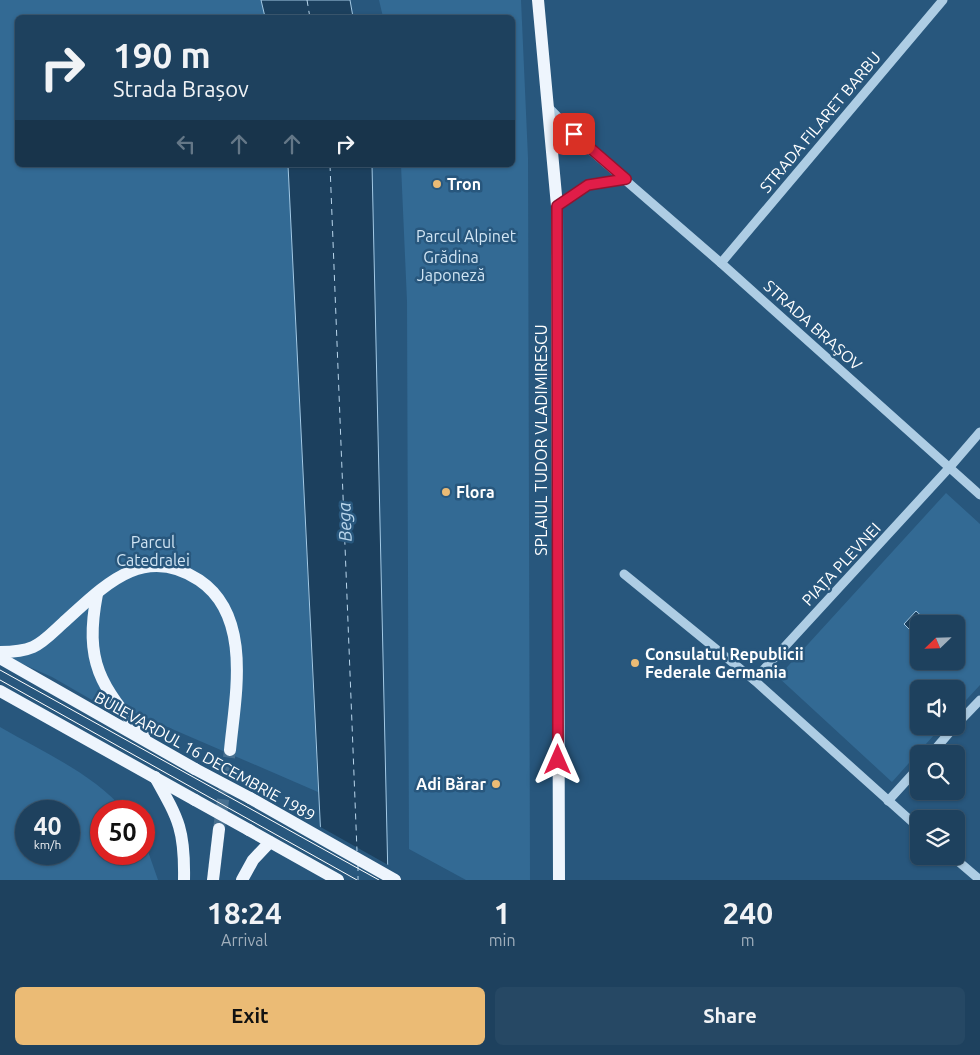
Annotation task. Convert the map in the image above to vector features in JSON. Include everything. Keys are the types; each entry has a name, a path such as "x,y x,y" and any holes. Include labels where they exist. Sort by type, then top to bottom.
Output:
{"main road":[{"name":"SPLAIUL TUDOR VLADIMIRESCU","path":"538,0 557,206 559,880"},
{"path":"0,652 34,646 109,582 125,572 146,566 167,566 187,572 204,583 220,602 236,643 237,667 230,750"},
{"path":"97,594 92,619 92,636 97,670 118,708 150,744"},
{"name":"BULEVARDUL 16 DECEMBRIE 1989","path":"0,658 395,880"},
{"path":"0,691 338,880"},
{"path":"155,777 181,826 185,847 184,880"},
{"path":"213,880 219,829"},
{"path":"242,880 253,860 270,842"}],"street":[{"name":"STRADA FILARET BARBU","path":"721,263 943,0"},
{"name":"STRADA BRAȘOV","path":"548,107 587,147 721,263 980,495"},
{"path":"557,206 588,185 626,179"},
{"name":"PIAȚA PLEVNEI","path":"754,680 950,468 980,432"},
{"path":"624,574 754,680 910,820"},
{"path":"965,716 980,700"},
{"path":"939,745 948,735"},
{"path":"888,801 910,777"},
{"path":"962,865 980,880"}],"green space":[{"name":"Parcul Catedralei","path":"0,0 261,0 265,15 15,15 15,167 288,167 318,792 98,697 92,700 52,677 0,654"},
{"name":"Parcul Alpinet","path":"379,0 521,0 528,158 530,880 466,880 409,849 407,301 401,167 515,167 515,15 383,15"},
{"path":"946,493 980,524 980,685 965,701 965,680 910,680 910,735 934,735 925,745 910,745 910,762 892,782 778,677"},
{"path":"0,727 82,774 98,785 114,800 90,800 90,865 153,865 158,880 0,880"}],"water":[{"path":"261,0 350,0 353,15 265,15"},
{"name":"Bega","path":"288,167 372,167 388,880 323,880"},
{"path":"916,611 920,615 912,615"},
{"path":"910,618 910,630 904,624"}],"pier":[{"path":"317,825 390,866 391,880 320,880"}],"ferry route":[{"path":"307,0 310,15"},
{"path":"330,167 357,851"},
{"path":"358,865 358,880"}],"tunnel":[{"path":"219,829 230,750"}],"tram line":[{"path":"0,670 379,880"},
{"path":"0,680 357,880"}],"place":[{"name":"Tron","path":"437,184"},
{"name":"Flora","path":"446,492"},
{"name":"Consulatul Republicii Federale Germania","path":"635,663"},
{"name":"Adi Bărar","path":"496,784"}],"route":[{"path":"558,760 557,206 588,185 601,181 626,179 574,134"}],"park label":[{"name":"Grădina Japoneză","path":"451,266"}]}
